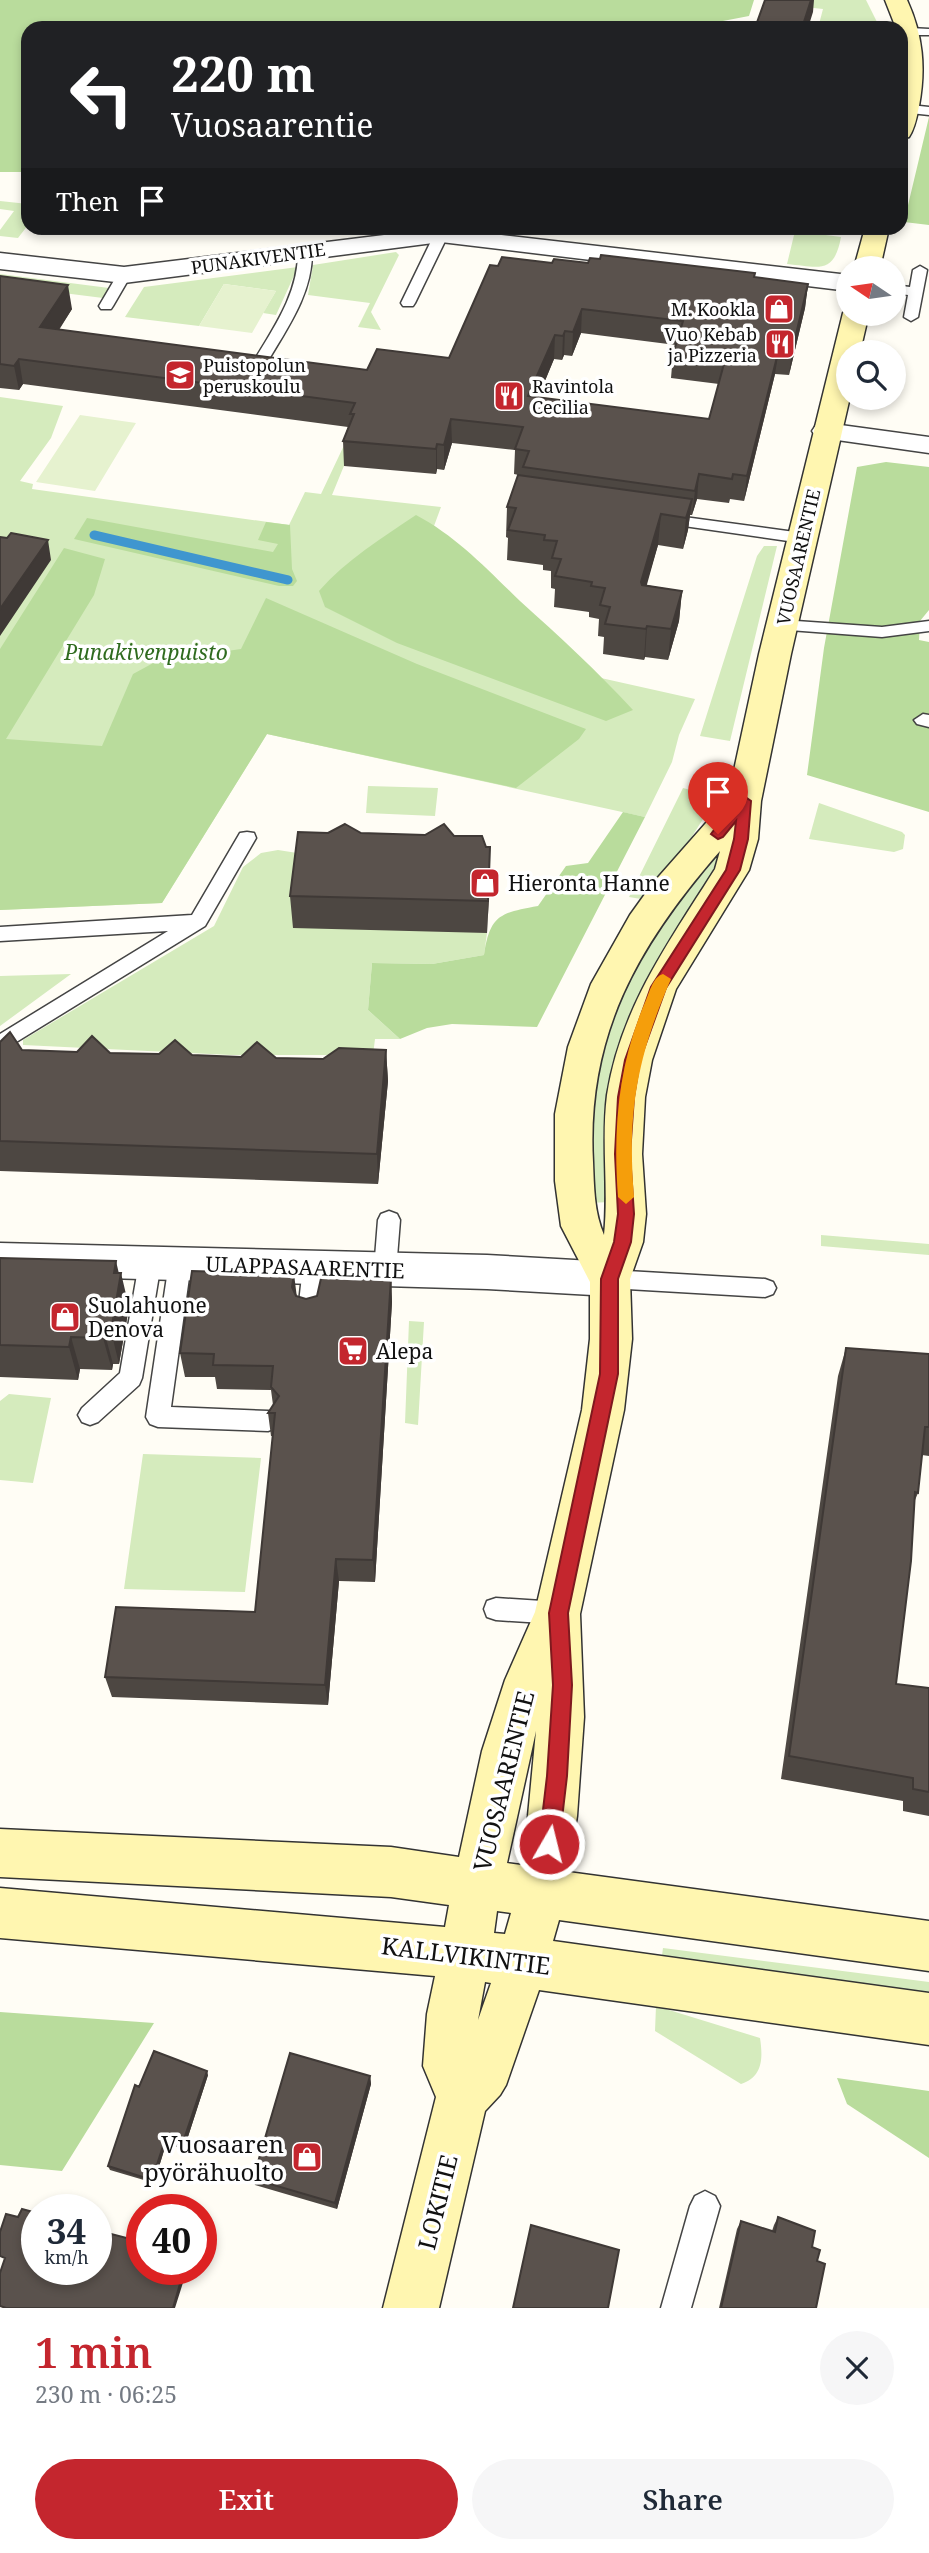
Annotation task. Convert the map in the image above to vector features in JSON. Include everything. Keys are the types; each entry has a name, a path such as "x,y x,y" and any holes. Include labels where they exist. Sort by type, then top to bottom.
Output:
{"street":[{"path":"896,0 919,32 913,74 912,109"},
{"name":"PUNAKIVENTIE","path":"0,261 124,275 441,235 836,281"},
{"path":"870,256 875,235"},
{"name":"VUOSAARENTIE","path":"466,1954 478,1883 513,1728 528,1680 558,1613 609,1374 610,1279 623,1242 626,1214 622,1154 626,1097 633,1060 659,987 733,870 741,839 744,801 782,625 853,326"},
{"path":"826,431 929,445"},
{"name":"VUOSAARENTIE","path":"610,1279 587,1245 577,1216 572,1161 576,1088 589,1038 612,977 643,923 744,801"},
{"name":"ULAPPASAARENTIE","path":"0,1259 314,1267 610,1279"},
{"name":"VUOSAARENTIE","path":"524,1962 541,1893 552,1821 563,1685 558,1613"},
{"path":"0,1853 391,1872 929,1946"},
{"name":"KALLVIKINTIE","path":"0,1913 373,1943 929,2020"},
{"path":"462,2097 449,2066 453,2014 466,1954"},
{"name":"LOKITIE","path":"411,2308 462,2097 483,2076 524,1962"}],"lane":[{"path":"408,303 441,235"},
{"path":"255,371 305,274 305,251"},
{"path":"911,317 920,270"},
{"path":"106,306 124,275"},
{"path":"906,291 916,292"},
{"path":"650,518 802,538"},
{"path":"782,625 882,632 929,626"},
{"path":"0,1045 198,921 211,896 234,865 247,838"},
{"path":"0,934 198,921"},
{"path":"385,1270 389,1220"},
{"path":"90,1415 131,1378 165,1263"},
{"path":"165,1263 158,1417 268,1421"},
{"path":"309,1312 314,1267"},
{"path":"610,1279 765,1288"},
{"path":"496,1609 558,1613"},
{"path":"676,2308 705,2206"}],"green space":[{"path":"0,0 754,0 749,16 723,21 21,21 21,172 0,172"},
{"path":"774,0 866,0 876,21 820,21 823,9 777,4"},
{"path":"929,117 929,225 908,222 908,205"},
{"path":"0,201 21,203 21,234 18,238 0,236 0,230 14,211 0,209"},
{"path":"794,235 841,237 834,258 823,266 787,264"},
{"path":"396,252 399,255 371,312 381,330 358,327 370,303 308,295 313,265"},
{"path":"298,267 276,315 263,313 276,291 224,284 199,326 125,317 144,287"},
{"path":"0,274 109,288 103,298 0,285"},
{"path":"224,284 276,291 252,333 199,326"},
{"name":"Punakivenpuisto","path":"0,397 63,406 51,438 20,481 33,484 32,489 289,525 305,492 321,494 347,439 355,439 332,495 441,507 395,632 695,699 679,735 672,762 645,817 267,734 162,903 0,910"},
{"path":"80,415 136,423 95,491 36,482"},
{"path":"886,462 929,467 929,610 920,621 919,640 929,642 929,812 807,775 824,648 857,467"},
{"path":"416,515 431,523 471,554 578,654 633,710 606,721 397,643 325,607 319,591 365,550"},
{"path":"87,518 273,552 278,544 258,540 266,522 290,525 292,569 297,581 293,586 279,586 74,539"},
{"path":"764,546 777,546 730,741 700,736 757,556"},
{"path":"64,548 105,559 94,595 6,739 102,746 133,674 157,661 241,649 266,598 417,664 586,729 579,739 516,788 267,734 162,903 0,910 0,649"},
{"path":"368,786 438,788 435,816 366,813"},
{"path":"683,788 717,797 691,838 641,899 629,897"},
{"path":"819,803 902,832 905,835 903,849 894,852 809,839"},
{"path":"623,812 645,817 537,1027 452,1024 427,1028 400,1039 368,1010 372,963 432,964 484,955 490,931 499,918 514,911 538,906 566,866 588,863"},
{"path":"278,850 310,855 487,933 484,955 432,964 372,963 368,1010 400,1039 375,1039 373,1055 231,1055 23,1045 23,1040 214,926 243,867 261,853"},
{"path":"716,856 726,860 670,942 609,1202 590,1203 587,1161 602,1037 651,929"},
{"path":"71,974 0,1026 0,976"},
{"path":"821,1235 929,1244 929,1255 821,1246"},
{"path":"409,1321 424,1322 418,1425 405,1423"},
{"path":"9,1394 51,1398 33,1483 0,1480 0,1401"},
{"path":"143,1454 261,1458 245,1592 124,1589"},
{"path":"663,1948 929,1982 929,1999 661,1963"},
{"path":"656,2006 760,2038 760,2066 754,2077 741,2084 655,2031"},
{"path":"0,2012 154,2023 62,2171 0,2165"},
{"path":"837,2078 929,2091 929,2158 847,2104"}],"building":[{"path":"765,0 811,0 804,21 758,21"},
{"path":"601,255 755,273 754,277 808,284 792,351 779,349 747,476 733,474 732,479 699,474 695,491 523,467 529,451 515,449 523,427 451,419 444,445 437,444 436,449 343,441 354,414 350,414 355,403 19,359 14,366 0,364 0,276 68,285 40,327 367,370 377,349 449,358 490,265 498,266 502,257 552,263 554,259 588,263 590,258 600,259","holes":["582,309 683,321 673,354 725,360 709,419 528,396 555,335 563,336 565,331 573,332"]},
{"path":"518,475 692,499 686,518 661,514 641,582 642,585 682,591 671,629 605,624 610,607 600,605 605,588 591,586 592,582 555,576 561,559 552,558 557,541 544,540 545,535 508,530 516,508 507,507"},
{"path":"11,533 48,540 0,609 0,537 7,538"},
{"path":"345,824 361,833 425,835 444,824 454,836 482,836 486,847 490,847 488,901 290,896 298,832 328,833"},
{"path":"10,1032 22,1050 77,1052 92,1036 110,1053 159,1054 175,1040 192,1055 241,1057 257,1042 276,1058 323,1059 339,1048 386,1050 377,1154 0,1141 0,1042"},
{"path":"0,1258 116,1261 114,1273 121,1273 111,1331 104,1331 103,1338 71,1337 69,1347 0,1345"},
{"path":"192,1271 294,1274 292,1287 296,1296 306,1299 317,1296 322,1274 391,1278 373,1560 336,1559 325,1685 105,1677 116,1607 255,1612 275,1413 268,1413 279,1396 271,1387 273,1366 213,1365 214,1354 180,1353"},
{"path":"846,1348 929,1354 929,1427 925,1427 918,1493 915,1492 911,1561 896,1684 929,1688 929,1792 913,1789 913,1778 789,1756"},
{"path":"154,2051 207,2071 182,2145 165,2140 152,2180 108,2166 135,2085 139,2087"},
{"name":"Vuosaaren pyörähuolto","path":"290,2053 370,2076 335,2203 253,2179"},
{"path":"21,2211 21,2285 112,2285 112,2234 126,2238 126,2285 180,2285 173,2308 0,2306 0,2273 5,2258 0,2256 0,2232 6,2214 18,2217"},
{"path":"778,2217 815,2231 812,2247 820,2250 817,2261 825,2264 816,2308 721,2308 741,2221 775,2232"},
{"path":"531,2225 619,2250 608,2308 513,2308"}],"waterway":[{"path":"94,535 288,580"}],"slow traffic":[{"path":"626,1197 622,1154 626,1097 645,1020 663,979"}],"place":[{"name":"M. Kookla","path":"779,309"},
{"name":"Vuo Kebab ja Pizzeria","path":"780,344"},
{"name":"Puistopolun peruskoulu","path":"180,375"},
{"name":"Ravintola Cecilia","path":"509,396"},
{"name":"Hieronta Hanne","path":"485,883"},
{"name":"Suolahuone Denova","path":"65,1317"},
{"name":"Alepa","path":"353,1351"},
{"name":"Vuosaaren pyörähuolto","path":"307,2157"}],"route":[{"path":"549,1844 563,1685 558,1613 609,1374 610,1279 623,1242 626,1214 622,1154 626,1097 633,1060 645,1020 659,987 733,870 741,839 744,801 718,834"}]}
